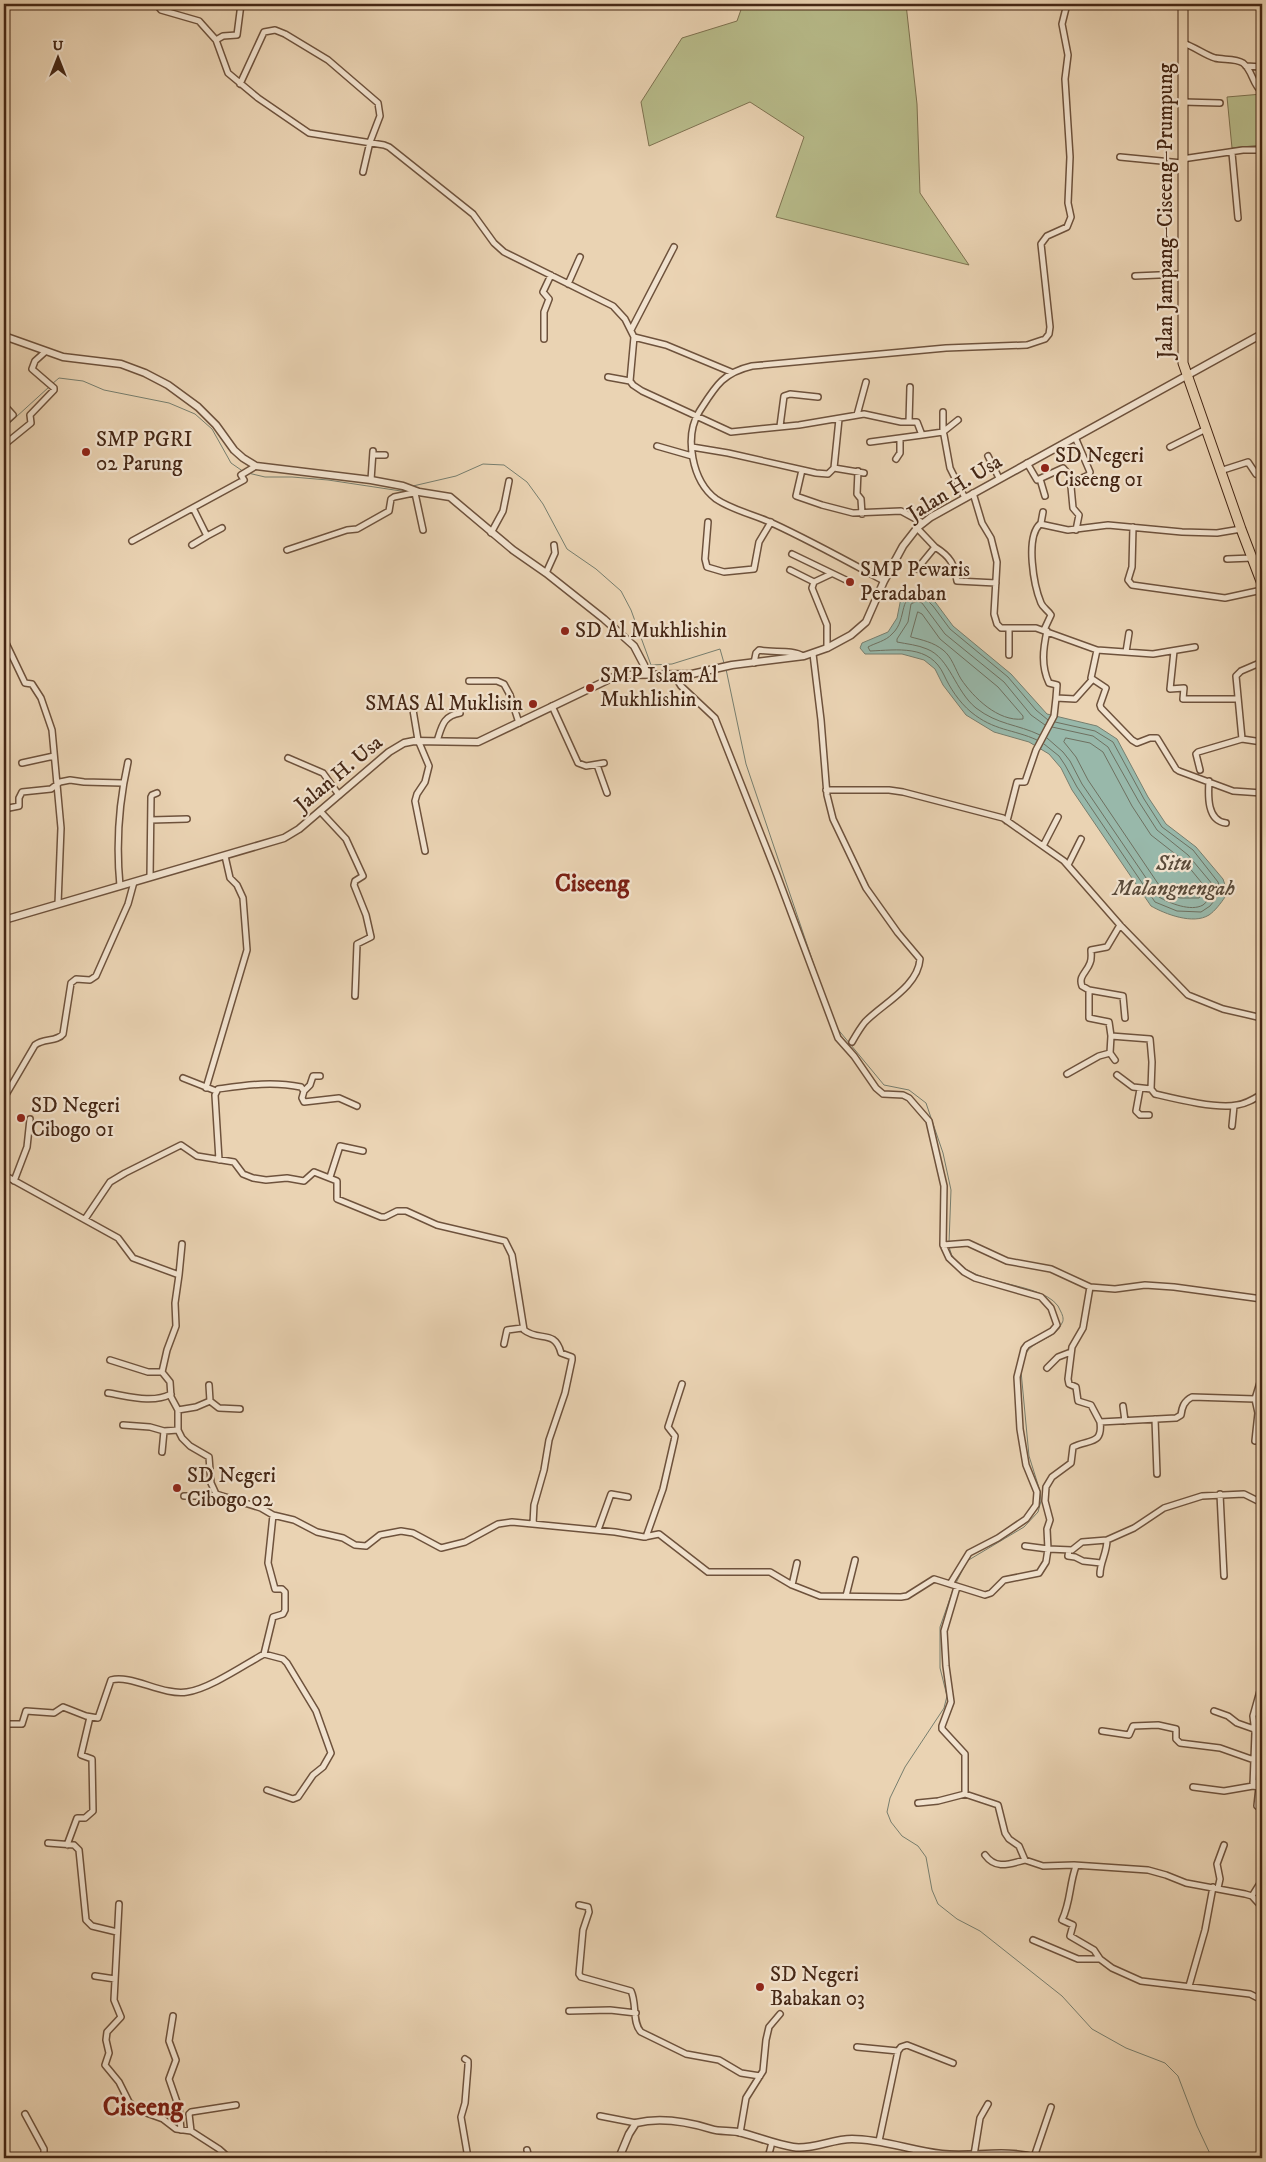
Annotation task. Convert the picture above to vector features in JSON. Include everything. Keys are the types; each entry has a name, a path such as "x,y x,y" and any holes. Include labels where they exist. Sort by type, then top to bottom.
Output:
{"main road":[{"name":"Jalan Jampang–Ciseeng–Prumpung","path":"1183,4 1182,351 1187,377 1262,584"}],"street":[{"path":"156,4 161,10 196,20 216,40 226,70 240,84 309,133 370,142 389,147 473,214 494,243 504,252 613,306 634,336 630,381"},
{"path":"216,40 223,36 237,36 241,4"},
{"path":"884,580 771,522 716,499 703,482 692,456 696,417 719,383 731,372 757,365 946,348 1027,344 1036,343 1048,336 1050,327 1041,244 1048,236 1067,228 1072,217 1068,204 1070,157 1065,79 1068,55 1062,24 1067,4"},
{"path":"240,84 264,32 274,30 285,34 328,60 378,104 380,116 370,142 363,172"},
{"path":"1183,43 1200,49 1212,57 1238,61 1246,66 1252,74 1255,85 1262,92"},
{"path":"1246,66 1262,66"},
{"path":"1182,102 1220,103"},
{"path":"1120,157 1182,161 1243,150 1262,150"},
{"path":"1232,153 1238,218"},
{"path":"631,330 674,247"},
{"path":"568,284 580,257"},
{"path":"1135,276 1182,274"},
{"path":"544,339 544,312 549,299 543,292 551,275"},
{"name":"Jalan H. Usa","path":"4,920 284,838 300,829 389,752 404,743 418,740 478,742 618,675 692,674 732,665 804,656 827,648 851,635 866,622 884,580 903,546 923,523 999,478 1187,377 1262,334"},
{"path":"634,336 674,348 731,372"},
{"path":"4,339 76,360 121,364 152,377 198,407 216,425 234,450 256,466 371,480 403,486 415,492"},
{"path":"4,445 31,423 29,415 54,388 32,369 35,361 45,352"},
{"path":"608,377 630,381 642,391 731,432 839,419 857,415 870,415 917,422 922,436"},
{"path":"857,415 866,382"},
{"path":"909,422 910,387"},
{"path":"780,426 784,396 790,394 818,397"},
{"path":"4,405 14,415 4,423"},
{"path":"943,412 942,432 946,439 950,468 964,498"},
{"path":"692,447 728,452 802,470 828,474 834,468 839,419"},
{"path":"870,442 942,432 958,420"},
{"path":"1170,447 1206,429"},
{"path":"1075,437 1090,472 1089,475 1082,478"},
{"path":"896,459 900,453 900,438"},
{"path":"658,446 692,456"},
{"path":"371,480 373,453 385,455"},
{"path":"988,456 999,478"},
{"path":"1220,471 1248,462 1256,474"},
{"path":"1027,463 1036,479 1040,479 1063,468 1069,474 1073,508 1078,515 1076,530"},
{"path":"132,541 244,480 241,475 256,466"},
{"path":"834,468 861,472 857,494 860,499 862,514"},
{"path":"802,470 796,496 822,506 862,514 901,511 923,523"},
{"path":"1040,479 1045,496"},
{"path":"491,533 503,511 509,481"},
{"path":"415,492 423,530"},
{"path":"286,550 357,528 389,511 391,499 394,497 415,492 450,496 466,508 491,533 590,606 634,646 644,665 646,674"},
{"path":"973,493 982,523 995,553 998,568 994,607 996,620 1001,628 1031,627 1097,650 1153,654 1195,647"},
{"path":"193,508 207,536"},
{"path":"1007,821 1017,782 1025,782 1036,750 1054,716 1057,685 1049,683 1044,673 1043,650 1051,615 1041,601 1032,569 1034,534 1037,526 1041,523 1043,512"},
{"path":"708,522 705,559 707,567 724,572 750,571 754,569 760,542 771,522"},
{"path":"1041,523 1061,529 1076,530 1108,525 1157,531 1217,532 1241,529"},
{"path":"1133,527 1132,567 1128,580 1132,585 1225,598 1262,590"},
{"path":"192,545 222,528"},
{"path":"917,528 935,547 947,555 956,570 957,581 996,583"},
{"path":"546,573 555,553 554,544"},
{"path":"917,569 935,547"},
{"path":"792,554 846,580"},
{"path":"1227,559 1252,558"},
{"path":"790,570 814,582"},
{"path":"814,582 831,574"},
{"path":"814,582 812,591 826,621 827,648"},
{"path":"1009,629 1009,655"},
{"path":"1126,652 1129,633"},
{"path":"4,639 25,683 32,684 41,698 52,727 61,828 58,904"},
{"path":"754,663 756,653 759,650 776,653 795,652 804,656"},
{"path":"1056,698 1075,699 1092,680 1097,650"},
{"path":"1174,651 1170,689 1184,688 1183,698 1238,699"},
{"path":"813,654 821,720 826,790 833,819 866,888 898,933 920,959 912,979 864,1023 852,1042"},
{"path":"1242,740 1237,674 1262,662"},
{"path":"674,675 678,683 716,718 778,876 838,1038 854,1056 876,1088 883,1094 903,1094 910,1098 929,1121 944,1186 943,1245 949,1258 975,1278 1042,1297 1051,1308 1057,1325 1052,1331 1027,1345 1024,1349 1017,1377 1020,1429 1026,1465 1037,1492 1036,1505 1026,1519 998,1538 969,1554 950,1584"},
{"path":"1092,680 1106,688 1100,705 1101,708 1136,743 1150,738 1157,738 1176,769 1233,791 1262,793"},
{"path":"469,681 497,681 504,684 510,695 519,723"},
{"path":"552,706 578,763 586,766 604,763"},
{"path":"413,710 418,740 428,766 425,782 415,801 425,850"},
{"path":"438,741 444,720 451,714 460,713"},
{"path":"1200,770 1196,754 1198,752 1242,740 1262,742"},
{"path":"22,763 54,756"},
{"path":"288,758 323,773 339,795"},
{"path":"120,886 119,822 122,783 128,762"},
{"path":"597,765 607,793"},
{"path":"4,809 19,806 19,798 22,792 51,789 60,782 70,780 122,783"},
{"path":"1209,781 1210,804 1213,817 1219,822 1226,822"},
{"path":"826,790 889,790 903,792 996,816 1007,821 1068,865 1120,925 1188,995 1223,1009 1262,1018"},
{"path":"150,877 151,797 157,793"},
{"path":"320,811 346,839 363,876 355,881 354,886 366,915 371,937 356,944 355,996"},
{"path":"1043,846 1058,818"},
{"path":"151,820 187,819"},
{"path":"1068,865 1081,839"},
{"path":"206,1088 247,950 243,898 237,885 230,878 225,856"},
{"path":"4,1098 35,1045 42,1040 58,1039 63,1034 71,983 76,979 90,980 96,976 128,904 134,882"},
{"path":"1120,925 1107,947 1091,950 1090,964 1082,975 1080,983 1089,990 1123,996 1125,1018"},
{"path":"1089,990 1089,1018 1108,1021 1112,1036 1110,1053 1115,1060"},
{"path":"1112,1036 1150,1039 1152,1062 1151,1089 1153,1093 1204,1104 1234,1106 1249,1102 1262,1094"},
{"path":"1067,1074 1099,1056 1110,1053"},
{"path":"1118,1075 1133,1087 1151,1089"},
{"path":"320,1076 313,1076 310,1085 304,1091 302,1098 304,1102 339,1098 357,1106"},
{"path":"183,1078 216,1091 218,1089 270,1082 299,1087 304,1091"},
{"path":"1140,1089 1136,1111 1140,1115 1149,1115"},
{"path":"216,1091 219,1160"},
{"path":"1232,1126 1234,1106"},
{"path":"14,1181 27,1147 30,1119"},
{"path":"85,1219 110,1182 178,1146 184,1146 197,1156 234,1162 247,1176 262,1180 287,1178 304,1181 314,1172 330,1177 338,1183 337,1199 381,1216 385,1217 397,1211 406,1211 437,1225 505,1241 512,1255 522,1328"},
{"path":"330,1177 340,1146 363,1152"},
{"path":"4,1175 118,1238 134,1258 179,1275"},
{"path":"943,1245 968,1243 1007,1261 1051,1269 1090,1287 1115,1288 1145,1285 1174,1287 1262,1300"},
{"path":"162,1372 167,1350 176,1326 175,1303 182,1244"},
{"path":"184,1496 212,1496 216,1494 261,1508 273,1516 294,1520 317,1532 343,1538 362,1546 369,1544 387,1532 401,1531 413,1533 441,1548 466,1542 505,1522 533,1524 646,1537 652,1534 659,1534 708,1572 770,1572 792,1585 820,1596 894,1598 907,1596 934,1579 976,1594 988,1595 1004,1580 1039,1573 1046,1562 1048,1549 1047,1529 1050,1520 1046,1501 1046,1487 1052,1477 1071,1463 1074,1447 1098,1438 1101,1433 1100,1422 1091,1405 1078,1401 1076,1387 1068,1383 1071,1352 1074,1341 1082,1328 1090,1287"},
{"path":"504,1344 507,1330 522,1328 531,1334 557,1342 561,1353 572,1357 565,1393 549,1440 544,1470 534,1505 533,1524"},
{"path":"1047,1368 1058,1357 1071,1352"},
{"path":"110,1360 148,1372 162,1372"},
{"path":"162,1372 170,1382 171,1394 178,1410 178,1430 182,1438 190,1446 209,1457 211,1482 216,1494"},
{"path":"1255,1442 1258,1413 1255,1399 1262,1376"},
{"path":"646,1537 662,1488 675,1436 668,1427 682,1384"},
{"path":"208,1385 210,1401"},
{"path":"108,1393 156,1399 171,1394"},
{"path":"1100,1422 1179,1416 1184,1404 1192,1397 1255,1399"},
{"path":"178,1410 196,1407 210,1401"},
{"path":"210,1401 222,1408 240,1409"},
{"path":"1123,1406 1125,1421"},
{"path":"1155,1419 1157,1474"},
{"path":"123,1425 150,1427 164,1431 178,1430"},
{"path":"162,1452 164,1431"},
{"path":"598,1530 611,1494 628,1497"},
{"path":"1220,1494 1224,1576"},
{"path":"1068,1553 1082,1542 1107,1540 1134,1528 1164,1508 1202,1496 1244,1494 1262,1503"},
{"path":"264,1654 273,1617 283,1614 285,1605 285,1592 282,1589 275,1589 268,1563 273,1516"},
{"path":"1100,1574 1101,1563 1106,1553 1107,1540"},
{"path":"1026,1546 1068,1553 1083,1561 1101,1563"},
{"path":"1067,1564 1068,1553"},
{"path":"846,1596 855,1560"},
{"path":"792,1585 797,1563"},
{"path":"957,1588 945,1624 946,1666 951,1702 942,1729 965,1754 964,1794"},
{"path":"4,1724 22,1724 26,1711 54,1713 63,1707 96,1718 100,1716 112,1680 132,1680 150,1688 188,1692 208,1684 264,1654 283,1659 287,1664 316,1711 331,1753 323,1768 314,1775 296,1799 267,1790"},
{"path":"1253,1784 1253,1712 1260,1691"},
{"path":"1214,1711 1228,1716 1237,1723 1254,1729"},
{"path":"67,1845 77,1818 85,1818 93,1811 92,1759 81,1755 90,1717"},
{"path":"1102,1732 1130,1735 1133,1726 1158,1725 1176,1729 1176,1739 1180,1743 1220,1748 1254,1760"},
{"path":"1193,1787 1224,1791 1262,1783"},
{"path":"1253,1784 1259,1787 1257,1806 1262,1810"},
{"path":"918,1803 938,1801 964,1794 998,1805 1005,1833 1009,1839 1020,1846 1025,1860"},
{"path":"48,1843 74,1845 79,1850 86,1920 92,1926 117,1932"},
{"path":"1189,1986 1216,1888 1220,1880 1217,1864 1224,1845"},
{"path":"985,1854 990,1862 996,1864 1025,1860 1043,1866 1148,1870 1186,1883 1252,1896 1262,1907"},
{"path":"1076,1866 1072,1878 1069,1906 1062,1920 1073,1925 1070,1936 1094,1950 1100,1960"},
{"path":"1252,1896 1262,1880"},
{"path":"119,1904 115,2006 121,2017 107,2032 106,2040 109,2053 105,2065 119,2082 133,2106 138,2110 154,2115 172,2127 191,2131 219,2149 229,2158"},
{"path":"579,1905 588,1906 589,1912 583,1930 581,1976 631,1991 635,2003 638,2028 641,2032 686,2054 719,2060 741,2073 760,2076"},
{"path":"1033,1940 1078,1958 1100,1960 1120,1972 1141,1981 1250,1994 1262,2000"},
{"path":"95,1976 115,1979"},
{"path":"569,2011 610,2010 636,2013"},
{"path":"740,2132 746,2098 765,2065 766,2040 769,2027 780,2014"},
{"path":"173,2016 169,2041 176,2060 169,2079 179,2108 181,2130"},
{"path":"879,2141 898,2051 901,2047 907,2045 953,2063"},
{"path":"858,2047 898,2051"},
{"path":"465,2059 468,2061 468,2066 465,2103 461,2117 468,2158"},
{"path":"974,2155 979,2123 988,2104"},
{"path":"191,2131 189,2114 191,2112 236,2106"},
{"path":"600,2116 636,2123 680,2121 712,2129 740,2132 772,2142 802,2148 840,2140 879,2141 941,2156 1010,2153 1035,2158 1051,2107"},
{"path":"25,2114 44,2149 44,2158"},
{"path":"619,2158 636,2123"},
{"path":"768,2158 772,2142"},
{"path":"527,2150 529,2158"}],"green space":[{"path":"743,4 906,4 917,104 920,193 969,265 776,217 804,137 750,102 649,146 641,102 682,38 737,21"},
{"path":"1262,94 1262,145 1232,148 1227,97"}],"water":[{"name":"Situ Malangnengah","path":"925,591 930,595 953,626 1011,674 1047,714 1097,726 1117,739 1148,797 1166,824 1196,847 1223,879 1226,888 1225,897 1209,915 1202,918 1187,919 1171,915 1151,906 1072,790 1061,768 1049,754 1029,742 994,732 966,715 943,685 935,669 924,660 902,654 865,654 860,648 862,643 888,632 897,618 901,598 907,592"}],"waterway":[{"path":"52,384 59,378 83,381 104,390 169,403 195,414 212,429 231,463 244,472"},
{"path":"4,428 49,387"},
{"path":"413,486 456,476 483,464 504,465 527,482 543,504 567,549 596,569 621,591 631,610 651,665 672,664 720,649 724,663"},
{"path":"248,473 265,477 328,480 401,491 405,490"},
{"path":"726,669 746,764 817,974"},
{"path":"836,1027 884,1085 909,1090 926,1103 943,1153 951,1190 949,1243"},
{"path":"949,1247 956,1261 968,1271 985,1278 1040,1293 1053,1301 1062,1313 1063,1319 1059,1329 1033,1346 1025,1355"},
{"path":"956,1583 967,1561 1024,1527 1038,1512 1041,1501 1040,1491 1029,1456 1021,1371"},
{"path":"954,1587 940,1627 940,1668 947,1696 944,1708 905,1767 890,1798 887,1812 891,1822 902,1836 918,1846 926,1857 932,1890 938,1904 957,1919 980,1931 1062,1996 1092,2029 1126,2048 1165,2063 1178,2076 1197,2126 1212,2158"}],"place":[{"name":"SMP PGRI 02 Parung","path":"86,452"},
{"name":"SD Negeri Ciseeng 01","path":"1045,468"},
{"name":"SMP Pewaris Peradaban","path":"850,582"},
{"name":"SD Al Mukhlishin","path":"565,631"},
{"name":"SMP Islam Al Mukhlishin","path":"590,688"},
{"name":"SMAS Al Muklisin","path":"533,704"},
{"name":"SD Negeri Cibogo 01","path":"21,1118"},
{"name":"SD Negeri Cibogo 02","path":"177,1488"},
{"name":"SD Negeri Babakan 03","path":"760,1987"}],"district":[{"name":"Ciseeng","path":"592,884"},
{"name":"Ciseeng","path":"143,2107"}]}
